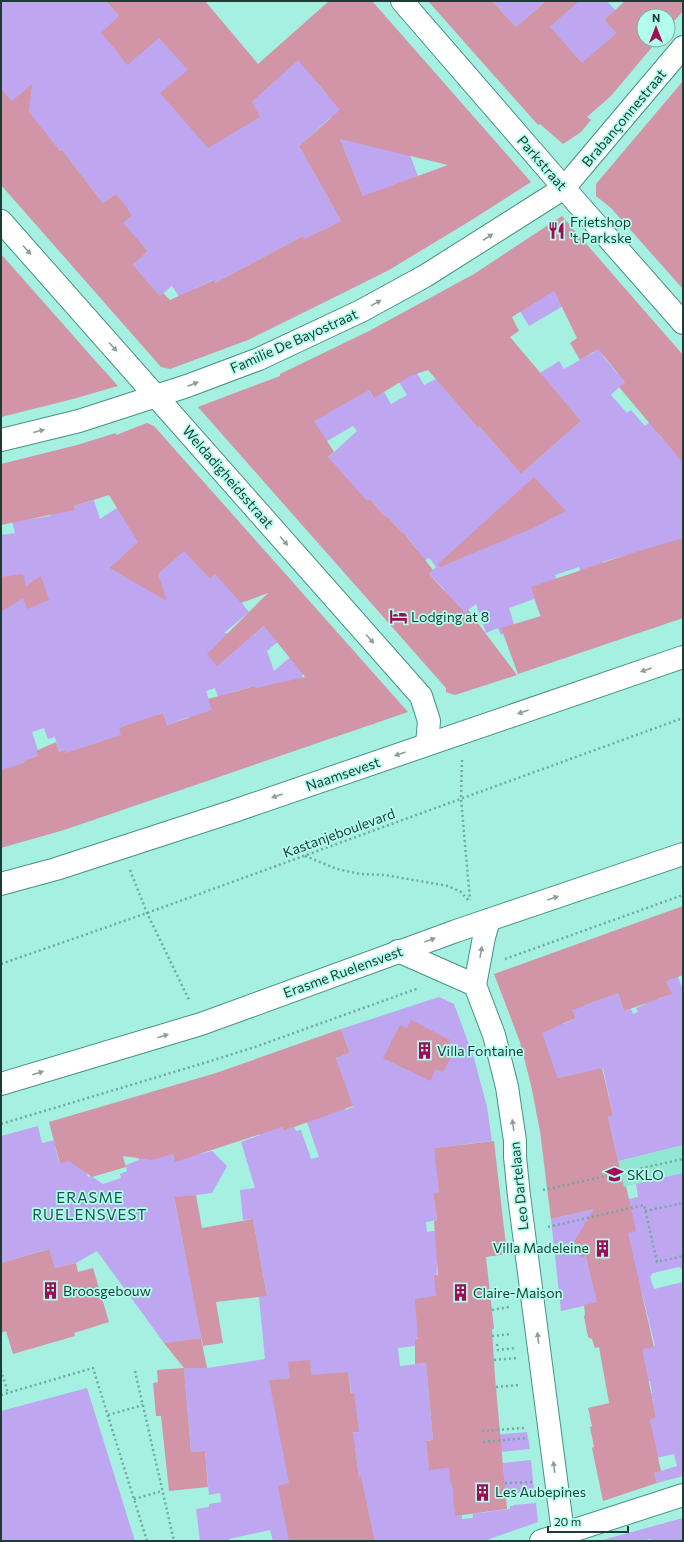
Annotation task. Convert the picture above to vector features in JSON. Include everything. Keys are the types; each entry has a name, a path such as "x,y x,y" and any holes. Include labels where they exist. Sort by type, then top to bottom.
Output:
{"street":[{"name":"Parkstraat","path":"402,1 683,323"},
{"name":"Brabançonnestraat","path":"564,188 683,47"},
{"name":"Familie De Bayostraat","path":"1,440 79,421 187,386 259,359 361,311 425,276 564,188"},
{"name":"Weldadigheidsstraat","path":"1,221 421,696 429,721 427,744"},
{"name":"Naamsevest","path":"1,884 56,869 227,814 427,744 683,658"},
{"name":"Erasme Ruelensvest","path":"1,1084 201,1024 398,951 683,854"},
{"path":"398,951 454,976 476,977 489,920"},
{"name":"Leo Dartelaan","path":"476,977 494,1035 507,1088 515,1141 519,1196 563,1537"},
{"path":"541,1541 563,1537 683,1495"}],"path":[{"name":"Kastanjeboulevard","path":"1,964 147,913 683,718"},
{"path":"462,756 460,799 470,902"},
{"path":"304,856 337,869 360,874 385,875 448,886 461,892 470,902"},
{"path":"131,874 147,913 201,1024"},
{"path":"476,977 683,895"},
{"path":"463,905 470,902"},
{"path":"1,1124 255,1047 454,976"},
{"path":"519,1196 683,1159"},
{"path":"645,1211 683,1203"},
{"path":"524,1232 644,1205 657,1262 683,1256"},
{"path":"1,1396 93,1368 147,1541"},
{"path":"1,1370 8,1393"},
{"path":"135,1371 174,1541"},
{"path":"108,1415 143,1405"},
{"path":"482,1431 549,1431"},
{"path":"483,1442 549,1431"},
{"path":"134,1499 162,1491"}],"shaded area":[{"path":"1,1 106,1 144,45 156,34 233,119 301,56 319,74 314,79 327,95 331,91 410,155 418,176 364,198 331,117 299,146 341,221 323,230 308,245 303,236 215,283 213,280 196,288 182,301 172,286 160,296 133,265 148,251 141,243 116,228 132,216 116,194 103,203 62,150 60,151 1,90"},
{"path":"492,1 546,1 516,27"},
{"path":"563,1 607,1 615,10 604,20 616,33 575,70 569,65 577,57 570,50 564,55 526,48 570,9"},
{"path":"550,284 562,306 529,326 515,303"},
{"path":"589,343 611,349 603,356 617,373 627,380 611,395 627,413 631,410 645,426 656,417 660,436 680,459 683,460 683,539 631,570 626,555 603,562 604,567 582,576 579,567 555,575 556,579 542,620 534,599 509,608 514,624 501,635 498,628 486,633 476,604 454,621 444,589 429,574 436,567 431,560 428,558 424,562 416,548 403,532 402,533 386,515 384,516 370,499 355,512 319,466 357,431 353,426 322,444 304,425 360,395 366,385 373,397 384,392 391,404 407,395 393,373 411,363 424,385 436,379 477,427 479,426 521,474 581,421 540,373 559,361 564,369 594,352"},
{"path":"94,500 100,519 117,508 164,519 109,568 125,577 172,535 204,565 200,568 210,579 218,571 249,612 224,633 250,638 268,623 282,638 267,651 274,671 295,653 305,672 302,675 303,680 256,688 255,686 232,692 219,699 215,688 206,691 215,718 192,726 189,717 167,725 163,713 157,715 154,720 119,728 123,738 99,742 77,750 69,760 65,750 59,752 55,737 48,739 44,728 32,732 38,750 36,751 38,756 23,761 24,765 1,770 1,535 15,533 10,513 30,510 32,519 51,516 51,510 75,510 74,506"},
{"path":"677,974 683,990 683,1145 618,1161 608,1117 613,1115 603,1068 558,1078 535,1015 564,1024 576,1018 571,1003 584,1006 605,998 615,985 624,1011 631,1009 633,1014 638,1012 636,1008 645,1004 637,982 659,999 671,994 665,978"},
{"path":"439,997 454,1004 474,1058 487,1107 492,1141 434,1148 437,1165 451,1191 433,1193 437,1220 426,1222 427,1232 440,1230 436,1296 420,1338 415,1339 415,1346 398,1348 400,1366 426,1363 433,1440 426,1441 429,1469 449,1468 450,1482 455,1483 455,1514 457,1516 462,1515 462,1519 473,1518 473,1514 510,1509 510,1506 513,1505 536,1503 538,1522 484,1541 375,1541 361,1477 359,1477 355,1447 342,1433 358,1432 348,1372 270,1380 301,1541 273,1541 270,1530 229,1539 227,1541 200,1541 196,1509 209,1507 209,1504 221,1502 220,1493 209,1495 205,1451 191,1452 184,1368 207,1368 265,1359 259,1297 267,1295 253,1219 243,1220 240,1190 255,1188 241,1142 260,1135 259,1133 281,1125 283,1131 294,1127 296,1131 301,1130 311,1159 319,1157 307,1122 340,1094 346,1110 353,1107 336,1058 350,1053 341,1029"},
{"path":"38,1126 42,1143 54,1140 59,1163 68,1161 64,1146 88,1177 91,1176 103,1184 121,1178 120,1174 127,1171 126,1165 139,1160 138,1157 171,1152 174,1160 196,1142 200,1154 212,1151 227,1166 212,1193 174,1198 202,1338 164,1343 97,1251 76,1263 55,1268 48,1249 1,1263 1,1136"},
{"name":"SKLO","path":"683,1145 683,1173 549,1204 545,1176"},
{"path":"683,1173 683,1270 679,1267 653,1273 650,1277 654,1289 683,1282 683,1476 657,1483 654,1473 677,1466 674,1454 656,1458 642,1427 651,1425 650,1420 656,1417 650,1381 647,1381 641,1349 655,1346 642,1293 561,1311 551,1219 589,1210 587,1195 623,1200 638,1197 636,1184"},
{"path":"87,1388 135,1541 1,1541 1,1411"},
{"path":"527,1432 530,1449 501,1452 483,1436"},
{"path":"531,1460 534,1491 509,1494 508,1491 505,1491 503,1463"},
{"path":"683,1518 683,1541 651,1541 650,1539 642,1541 599,1541"}],"building":[{"path":"106,1 205,1 258,64 329,1 372,1 531,182 389,270 337,296 248,340 170,369 161,367 1,185 1,89 12,101 32,84 29,112 60,151 62,150 103,203 116,194 125,205 132,216 123,223 148,251 133,265 160,296 163,293 170,300 214,280 215,283 303,236 305,239 341,221 299,146 340,110 298,60 252,102 260,117 208,148 160,93 188,70 159,38 127,65 101,33 119,16","holes":["340,139 448,165 363,196"]},
{"path":"428,1 492,1 516,27 546,1 579,1 550,27 582,63 616,33 604,20 625,1 683,1 683,11 676,19 676,8 636,8 636,48 651,48 611,96 587,117 591,120 581,132 563,144 540,124 538,125"},
{"path":"683,81 683,289 611,208 596,196 596,184"},
{"path":"562,216 683,355 683,463 619,387 625,382 598,349 580,360 570,343 577,338 554,291 512,317 519,331 510,337 581,421 521,474 479,426 478,428 428,370 410,376 374,398 369,390 314,421 334,452 328,457 367,501 370,499 384,516 386,515 402,533 403,532 433,570 429,574 465,613 468,610 517,675 455,695 446,692 446,688 198,407 280,376 280,374 369,331 474,274"},
{"path":"1,254 118,386 1,417"},
{"path":"147,423 154,426 408,712 64,830 1,848 1,770 24,763 23,761 38,756 36,751 56,742 59,752 65,750 66,753 121,735 119,728 163,713 167,725 212,710 208,699 255,686 256,688 305,677 264,626 217,666 207,654 268,593 241,603 215,574 210,579 184,551 158,574 167,601 109,568 138,542 109,495 74,506 75,510 1,525 1,464 77,445 116,433 116,435"},
{"path":"534,477 566,511 533,528 440,567 438,564"},
{"path":"683,538 683,618 518,674 501,628 541,616 531,587 626,555"},
{"path":"23,574 26,586 41,576 49,600 27,609 23,598 1,612 1,577"},
{"path":"683,906 683,975 666,981 672,994 624,1011 618,993 573,1010 576,1018 542,1033 558,1078 602,1068 613,1115 608,1117 636,1231 628,1233 654,1347 642,1349 656,1417 650,1420 661,1471 654,1473 657,1483 603,1501 592,1448 594,1447 590,1427 592,1426 588,1408 609,1403 599,1347 595,1348 592,1339 588,1337 584,1317 584,1305 597,1302 586,1256 582,1257 569,1250 594,1209 551,1219 540,1131 531,1085 520,1042 494,974"},
{"name":"Villa Fontaine","path":"411,1020 450,1040 447,1048 454,1052 443,1072 436,1069 430,1081 383,1058 400,1025 407,1028"},
{"path":"341,1029 350,1053 336,1058 353,1106 283,1131 282,1127 175,1162 172,1154 152,1160 123,1156 126,1167 92,1177 69,1161 60,1164 49,1122 216,1073"},
{"path":"494,1141 507,1254 486,1257 494,1329 492,1329 495,1377 507,1509 455,1516 449,1468 429,1470 426,1441 433,1440 426,1363 415,1364 415,1339 418,1339 415,1299 436,1296 434,1275 438,1275 434,1221 437,1220 433,1193 439,1192 434,1148"},
{"path":"196,1195 202,1228 253,1219 267,1296 216,1302 223,1343 203,1346 174,1197"},
{"name":"Broosgebouw","path":"49,1249 55,1268 76,1263 78,1272 93,1268 109,1322 74,1333 75,1336 13,1354 6,1331 1,1333 1,1263"},
{"path":"201,1338 207,1368 184,1368 164,1343"},
{"path":"310,1360 311,1375 348,1372 351,1393 354,1393 359,1432 353,1432 359,1477 361,1476 375,1541 289,1541 278,1486 289,1483 269,1380 290,1378 288,1362"},
{"path":"184,1368 191,1452 205,1451 208,1487 169,1491 161,1416 156,1416 153,1383 158,1382 157,1370"}],"place":[{"name":"Frietshop 't Parkske","path":"557,230"},
{"name":"Lodging at 8","path":"398,617"},
{"name":"Villa Fontaine","path":"424,1051"},
{"name":"SKLO","path":"614,1175"},
{"name":"Villa Madeleine","path":"602,1248"},
{"name":"Broosgebouw","path":"50,1291"},
{"name":"Claire-Maison","path":"460,1293"},
{"name":"Les Aubepines","path":"482,1492"}],"district":[{"name":"ERASME RUELENSVEST","path":"90,1206"}]}
